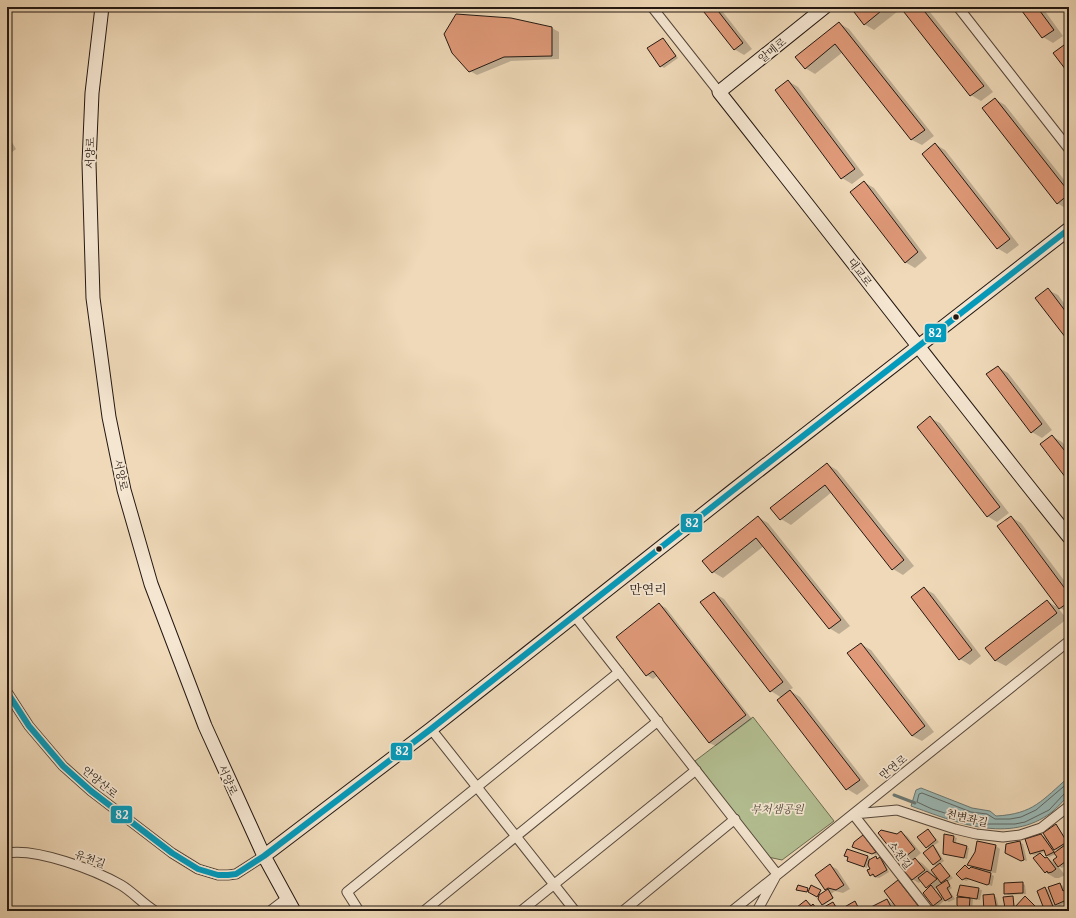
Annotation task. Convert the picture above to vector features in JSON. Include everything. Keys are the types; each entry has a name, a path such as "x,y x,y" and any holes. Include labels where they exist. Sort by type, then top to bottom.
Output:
{"street":[{"name":"서양로","path":"102,7 92,93 89,163 93,298 109,417 124,490 150,584 205,726 264,856 294,911"},
{"name":"대교로","path":"652,7 836,240 917,347 1069,538"},
{"name":"알메로","path":"719,92 825,7"},
{"path":"958,7 1069,149"},
{"path":"264,856 431,729 574,615 1069,229"},
{"path":"574,615 777,874 757,911"},
{"name":"만연로","path":"732,911 1069,641"},
{"path":"359,911 347,892 478,788 619,672"},
{"name":"안양산로","path":"7,692 28,726 63,766 91,791 178,857 198,869 218,875 228,875 236,874 264,856"},
{"path":"424,911 658,721"},
{"path":"431,729 575,911"},
{"path":"522,911 696,770"},
{"name":"천변좌길","path":"853,814 898,810 954,829 976,834 1002,837 1020,835 1041,828 1069,806"},
{"name":"소천길","path":"853,814 929,911"},
{"path":"623,911 735,819"},
{"name":"유천길","path":"7,853 20,851 31,853 85,868 121,885 155,911"},
{"path":"270,911 287,898"}],"green space":[{"name":"부처샘공원","path":"753,717 834,821 782,860 768,857 695,761"}],"water":[{"path":"1069,777 1069,795 1052,812 1035,822 1018,827 1000,829 964,824 911,806 916,790 921,788 972,808 990,811 996,816 1009,815 1029,809 1037,804"}],"building":[{"path":"700,7 715,7 743,43 734,50"},
{"path":"861,7 886,7 864,25 854,12"},
{"path":"900,7 921,7 984,86 970,96"},
{"path":"1019,7 1037,7 1054,30 1042,38"},
{"path":"456,14 511,18 552,27 552,56 504,57 469,72 452,53 444,34"},
{"path":"839,22 925,130 911,140 835,44 805,69 795,57"},
{"path":"663,38 676,56 660,67 647,48"},
{"path":"1064,45 1069,51 1069,74 1053,53"},
{"path":"788,80 855,169 841,179 775,90"},
{"path":"995,98 1069,192 1069,194 1057,204 982,108"},
{"path":"935,143 1010,239 997,249 922,154"},
{"path":"864,181 918,252 905,263 850,192"},
{"path":"1048,288 1069,316 1069,342 1035,298"},
{"path":"998,366 1042,424 1031,433 986,374"},
{"path":"930,416 1000,507 987,517 917,427"},
{"path":"1052,435 1069,456 1069,482 1040,444"},
{"path":"827,463 904,560 892,570 825,485 780,520 770,508"},
{"path":"758,516 841,620 829,629 756,538 712,573 702,561"},
{"path":"1011,516 1069,594 1069,602 1059,609 997,526"},
{"path":"924,587 972,650 959,660 911,597"},
{"path":"714,592 783,682 770,692 700,602"},
{"path":"1047,600 1057,613 995,661 985,648"},
{"path":"659,603 746,715 709,743 653,671 646,676 616,637"},
{"path":"861,643 925,726 912,736 847,653"},
{"path":"790,690 860,780 846,790 777,700"},
{"path":"1056,824 1067,842 1054,850 1043,833"},
{"path":"928,829 936,840 926,848 917,837"},
{"path":"881,830 897,834 901,831 915,849 900,861 878,833"},
{"path":"944,834 954,836 953,842 967,846 964,858 943,854"},
{"path":"1041,834 1054,852 1046,856 1044,850 1030,854 1025,839"},
{"path":"863,835 876,852 872,854 852,847 854,842"},
{"path":"977,841 996,845 991,871 967,865 975,852"},
{"path":"1020,841 1024,860 1021,861 1005,853 1006,844"},
{"path":"1069,842 1069,859 1058,867 1053,860 1057,857 1054,853"},
{"path":"933,845 941,859 933,865 923,853"},
{"path":"847,849 868,856 864,867 847,861 848,857 844,856"},
{"path":"1040,853 1045,858 1047,857 1056,869 1052,872 1048,873 1047,871 1045,873 1033,858"},
{"path":"876,856 877,859 880,857 887,870 875,877 873,874 870,876 867,870 870,869 868,865 869,860"},
{"path":"915,858 925,870 912,880 902,869"},
{"path":"940,863 950,876 941,883 931,870"},
{"path":"830,864 844,885 836,890 828,888 825,890 815,875"},
{"path":"965,865 969,869 971,867 991,873 989,884 987,885 966,878 962,880 956,874"},
{"path":"927,871 937,879 926,888 918,878"},
{"path":"898,880 919,907 918,909 899,911 884,891"},
{"path":"947,880 950,886 947,888 952,897 945,901 936,887"},
{"path":"1023,882 1023,893 1004,894 1004,883"},
{"path":"1060,883 1063,891 1068,888 1069,899 1055,905 1048,887"},
{"path":"798,885 808,888 807,892 796,890"},
{"path":"811,885 821,890 817,897 808,892"},
{"path":"931,885 942,899 933,906 923,893"},
{"path":"960,885 979,888 977,899 957,896"},
{"path":"1045,887 1054,909 1039,911 1044,909 1037,891"},
{"path":"828,889 833,898 822,905 818,899 819,895"},
{"path":"994,894 997,911 984,911 983,895"},
{"path":"1013,896 1014,907 1005,908 1003,897"},
{"path":"1025,896 1039,910 1019,911 1015,907"},
{"path":"957,897 970,898 969,911 961,911 957,905"},
{"path":"887,899 891,907 882,911 873,911 871,907"},
{"path":"806,900 811,906 813,904 818,911 792,911"},
{"path":"855,901 860,911 842,911 841,909"},
{"path":"833,902 838,911 826,911 824,907"}],"waterway":[{"path":"894,795 915,803"}],"transit line":[{"name":"82","path":"7,692 29,726 63,766 91,791 172,853 198,869 218,875 236,874 264,856 431,729 731,492 1069,229"}],"district":[{"name":"만연리","path":"648,589"}]}
